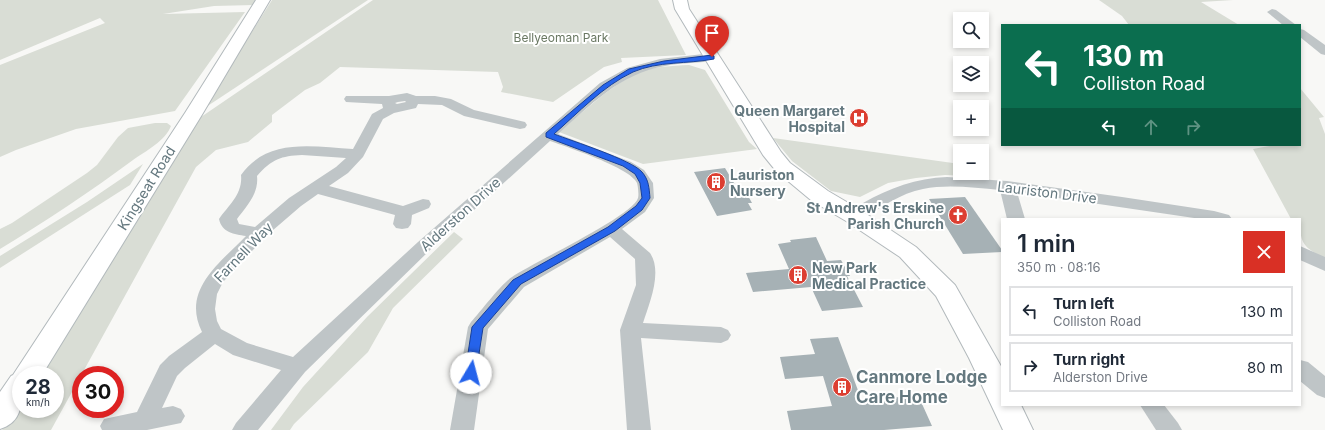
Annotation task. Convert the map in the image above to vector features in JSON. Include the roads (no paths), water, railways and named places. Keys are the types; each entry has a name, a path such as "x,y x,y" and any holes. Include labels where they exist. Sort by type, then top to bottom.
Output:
{"street":[{"name":"Kingseat Road","path":"33,366 170,149 192,117 263,0"},
{"path":"680,0 682,9 773,155 783,167 820,196 854,216 908,252 946,291 1001,394"},
{"path":"1272,12 1289,24"},
{"path":"1301,33 1322,48"},
{"name":"Alderston Drive","path":"244,430 298,366 424,246 548,135 606,86 631,71 664,62 712,57"},
{"name":"Farnell Way","path":"351,98 407,107 413,104 414,100 435,100 446,102 469,113 520,125"},
{"name":"Farnell Way","path":"214,334 207,321 205,309 207,294 216,278 259,234 295,202 342,170 358,154 377,117 392,104"},
{"path":"486,130 498,120"},
{"path":"462,430 478,327 517,282 611,229 639,208 646,198 645,184 638,173 626,164 548,135"},
{"path":"259,234 233,228 229,224 228,219 246,195 250,184 249,175 258,165 273,155 286,152 358,154"},
{"name":"Lauriston Drive","path":"854,216 894,192 923,184 952,182 1007,186 1131,202 1220,218"},
{"path":"1007,186 1016,218"},
{"path":"316,188 403,218 423,204"},
{"path":"611,229 644,258 646,285 630,330 639,430"},
{"path":"1301,253 1325,265"},
{"path":"630,330 721,335"},
{"path":"145,420 168,371 177,362 214,334 240,349 298,366"},
{"path":"1301,369 1325,389"},
{"path":"0,417 12,398"},
{"path":"1006,406 1018,430"},
{"path":"1153,406 1170,430"},
{"path":"112,426 173,416"}],"place":[{"name":"Queen Margaret Hospital","path":"859,118"},
{"name":"Lauriston Nursery","path":"716,182"},
{"name":"St Andrew's Erskine Parish Church","path":"958,215"},
{"name":"New Park Medical Practice","path":"798,275"},
{"name":"Canmore Lodge Care Home","path":"842,387"}],"park label":[{"name":"Bellyeoman Park","path":"561,37"}]}
